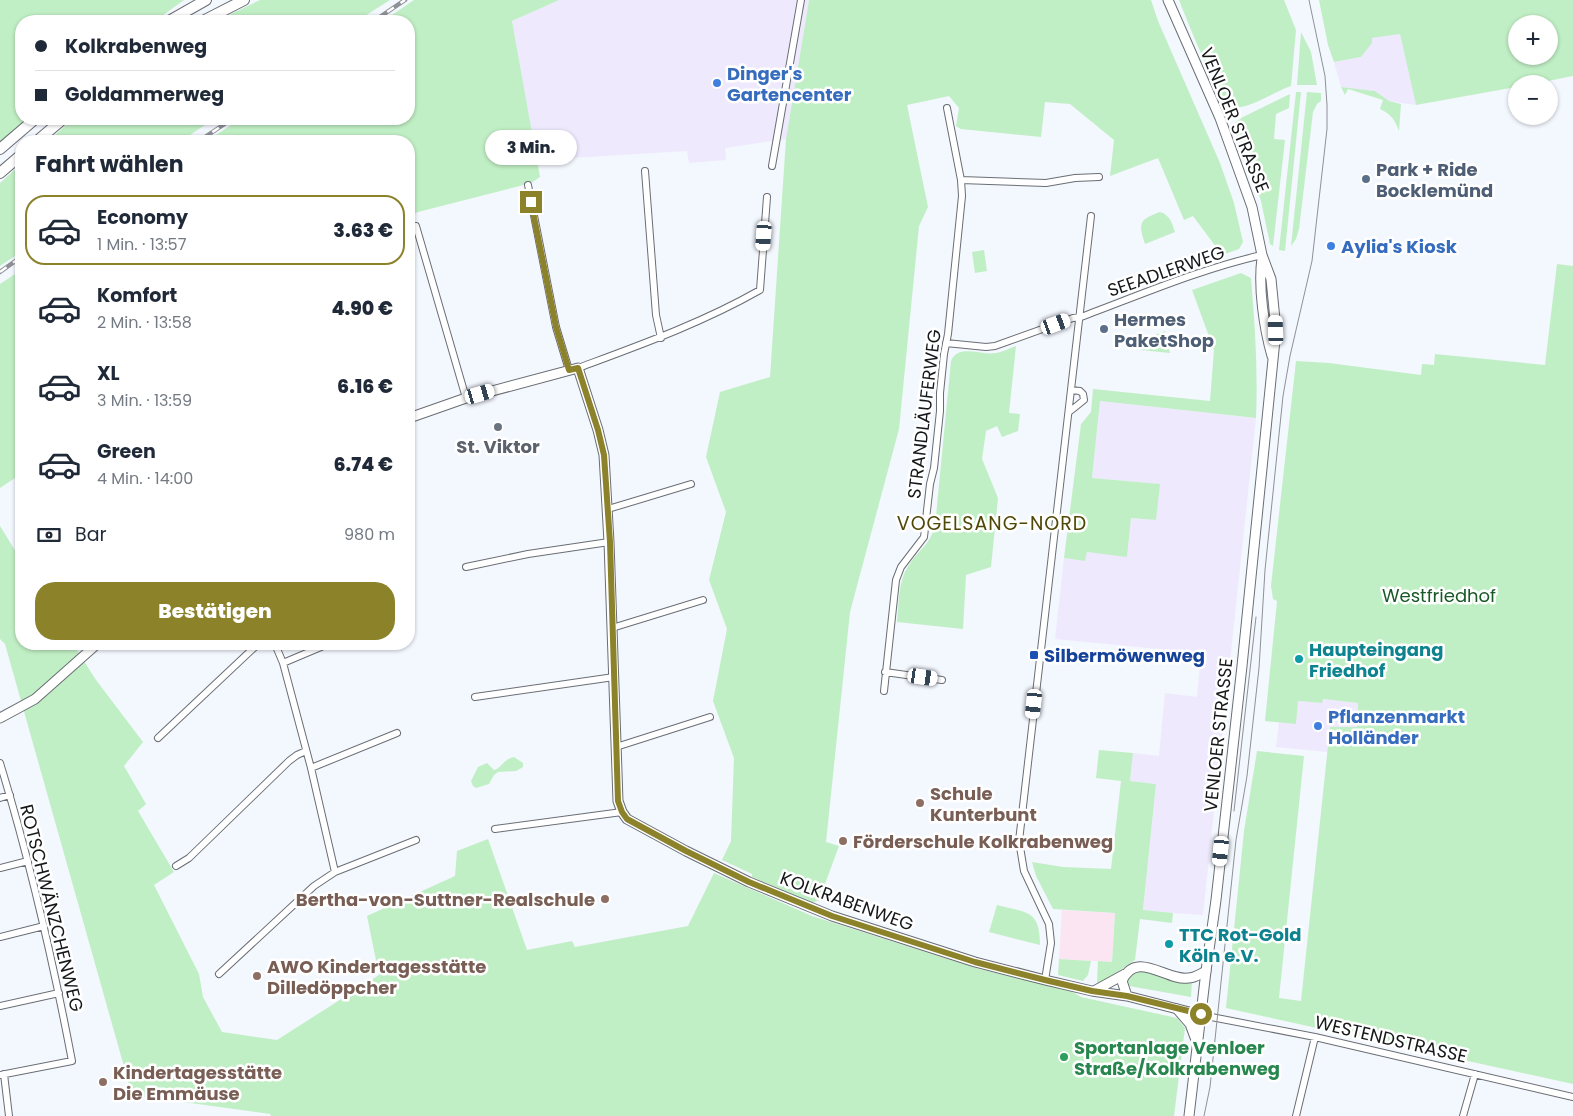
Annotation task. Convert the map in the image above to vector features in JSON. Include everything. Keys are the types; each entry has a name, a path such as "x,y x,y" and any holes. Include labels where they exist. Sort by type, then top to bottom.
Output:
{"main road":[{"path":"180,15 206,0"},
{"path":"215,15 244,0"},
{"path":"16,135 28,125"},
{"path":"44,135 56,125"},
{"path":"0,149 15,136"},
{"path":"0,173 15,160"}],"street":[{"path":"772,166 800,0"},
{"name":"VENLOER STRASSE","path":"1168,0 1220,118 1252,207 1262,255 1260,276 1267,339 1272,357 1242,666 1190,1116"},
{"name":"STRANDLÄUFERWEG","path":"884,691 896,580 901,567 924,537 930,484 934,468 944,354 962,196 961,180 947,108"},
{"path":"645,170 656,315 661,338"},
{"path":"961,180 1046,183 1075,178 1099,177"},
{"path":"495,829 622,812 618,801 610,542 604,455 598,430 556,327 528,185"},
{"path":"415,416 466,398 573,369 661,338 704,320 760,290 767,197"},
{"name":"SEEADLERWEG","path":"1080,318 1091,216"},
{"path":"416,226 466,398"},
{"name":"SEEADLERWEG","path":"946,343 986,347 995,346 1073,318 1080,318 1174,282 1262,255"},
{"path":"1045,980 1051,942 1049,924 1024,871 1019,841 1080,318"},
{"path":"1068,412 1084,400 1083,394 1080,391 1071,390"},
{"path":"608,509 691,484"},
{"path":"466,567 528,554 610,542"},
{"path":"612,628 703,600"},
{"path":"0,718 35,699 90,650"},
{"path":"158,738 252,650"},
{"path":"278,650 283,663 311,768 335,872"},
{"path":"283,663 314,650"},
{"path":"885,672 942,680"},
{"path":"475,698 614,677"},
{"path":"616,747 710,717"},
{"path":"311,768 397,732"},
{"path":"176,866 189,858 289,761 306,751"},
{"name":"ROTSCHWÄNZCHENWEG","path":"0,763 44,926 72,1061 2,1075"},
{"path":"0,798 10,795"},
{"name":"KOLKRABENWEG","path":"622,812 627,819 686,851 749,882 818,911 975,962 1045,980 1127,996 1201,1014"},
{"path":"218,974 314,886 335,872 416,840"},
{"path":"0,868 28,861"},
{"path":"0,937 44,926"},
{"path":"1094,991 1106,986 1130,970 1147,967 1187,979 1206,970"},
{"path":"1125,974 1122,981 1127,996"},
{"path":"0,1006 59,993"},
{"path":"1177,1009 1190,1024 1197,1043"},
{"name":"WESTENDSTRASSE","path":"1201,1014 1315,1037 1573,1096"},
{"path":"1296,1116 1315,1037"},
{"path":"1463,1116 1475,1074"},
{"path":"2,1075 8,1116"}],"shaded area":[{"path":"559,0 809,0 786,139 725,148 726,160 689,163 687,151 537,160 512,21"},
{"path":"1400,33 1416,105 1389,101 1375,91 1341,87 1334,62 1361,57 1372,38"},
{"path":"1100,401 1256,418 1203,915 1143,911 1156,784 1130,781 1133,753 1159,756 1165,693 1197,697 1201,653 1055,639 1064,558 1085,561 1086,552 1127,556 1131,518 1156,520 1159,484 1092,478"},
{"name":"Pflanzenmarkt Holländer","path":"1322,699 1358,703 1357,727 1330,727 1328,752 1276,747 1279,722 1296,724 1297,701 1321,703"},
{"path":"1062,910 1115,913 1112,962 1059,959"}],"green space":[{"path":"0,0 184,0 163,15 15,15 15,125 20,125 0,143"},
{"path":"260,0 390,0 366,15 229,15"},
{"path":"414,0 559,0 512,21 540,177 531,183 415,213 415,135 216,135 231,125 415,125 415,15 392,15"},
{"path":"809,0 1151,0 1158,21 1220,163 1234,203 1243,242 1239,249 1222,255 1193,216 1184,220 1158,158 1110,176 1114,140 1070,104 1045,102 1041,137 961,129 956,126 959,108 949,96 907,105 928,207 919,226 899,429 850,612 826,842 839,846 819,900 812,903 752,877 752,874 722,860 731,841 734,758 713,701 727,629 709,580 726,512 706,457 720,392 770,377 786,139"},
{"path":"1179,0 1284,0 1296,30 1291,86 1247,106 1240,107 1230,104 1224,98 1210,72"},
{"path":"1319,0 1573,0 1573,76 1558,79 1558,75 1508,75 1508,88 1416,105 1400,34 1372,38 1372,43 1361,57 1334,62 1328,45"},
{"path":"1301,32 1311,52 1317,85 1297,85"},
{"path":"1341,87 1375,91 1389,101 1401,104 1399,131 1392,118 1380,109 1383,100 1348,89 1345,95"},
{"path":"1296,92 1301,92 1285,251 1279,250"},
{"path":"1307,92 1321,93 1321,101 1313,112 1299,229 1296,239 1291,246"},
{"path":"1290,94 1289,108 1276,114 1274,139 1285,140 1273,246 1270,244 1261,201 1252,174 1232,125 1243,117"},
{"path":"66,125 205,125 190,135 55,135"},
{"path":"15,169 15,256 0,266 0,183"},
{"path":"1160,212 1168,217 1175,232 1145,244 1141,231 1142,223 1148,217"},
{"path":"984,250 987,271 975,273 972,252"},
{"name":"Westfriedhof","path":"1557,264 1573,266 1573,1084 1226,1008 1244,831 1257,751 1304,756 1279,998 1301,1001 1330,727 1357,727 1358,703 1323,699 1322,703 1298,701 1296,724 1265,721 1277,601 1273,599 1271,586 1296,361 1329,363 1421,375 1422,364 1434,365 1435,354 1545,365"},
{"path":"1241,273 1251,278 1256,348 1256,418 1100,401 1092,478 1160,484 1156,520 1131,518 1127,557 1087,552 1085,561 1064,558 1081,424 1091,412 1093,389 1210,401 1214,350 1192,290"},
{"path":"15,274 15,478 0,488 0,284"},
{"path":"1165,331 1170,353 1141,350 1139,341"},
{"path":"1016,346 1009,413 1020,414 1018,431 1002,437 997,426 986,431 982,459 998,498 991,567 966,575 963,629 897,622 900,592 905,571 927,543 935,526 951,361 954,356 965,351 996,353"},
{"path":"0,526 15,550 15,650 77,650 96,680 143,742 124,766 146,804 138,811 174,872 154,885 199,974 203,997 222,1032 277,1040 379,975 367,916 455,876 457,851 488,839 527,950 572,941 575,947 688,926 714,873 812,916 979,969 1071,991 1081,997 1177,1018 1185,1028 1174,1116 271,1116 270,1114 132,1095 5,644 0,639"},
{"path":"1099,750 1133,753 1130,781 1156,784 1143,910 1173,913 1172,923 1140,919 1135,960 1103,982 1097,984 1098,961 1112,962 1115,913 1053,909 1036,876 1032,862 1063,867 1111,869 1121,781 1096,778"},
{"path":"514,757 523,763 523,767 516,771 498,772 489,784 476,788 473,786 471,781 478,767 487,763 494,770"},
{"path":"997,905 1029,914 1037,925 1040,945 989,932"},
{"path":"1059,959 1091,961 1088,975 1083,981 1058,975"},
{"path":"1140,970 1192,981 1191,997 1129,986 1127,978"}],"tram line":[{"path":"1204,1116 1210,1087 1236,840 1247,776 1259,668 1265,570 1283,396 1290,356 1312,261 1327,129 1325,76 1309,0"},
{"path":"1234,811 1256,617"}],"railway":[{"path":"383,15 405,0"},
{"path":"208,135 223,125"},
{"path":"0,272 15,261"}],"place":[{"name":"Dinger's Gartencenter","path":"717,83"},
{"name":"Park + Ride Bocklemünd","path":"1366,179"},
{"name":"Aylia's Kiosk","path":"1331,246"},
{"name":"Hermes PaketShop","path":"1104,329"},
{"name":"St. Viktor","path":"498,427"},
{"name":"Silbermöwenweg","path":"1034,655"},
{"name":"Haupteingang Friedhof","path":"1299,659"},
{"name":"Pflanzenmarkt Holländer","path":"1318,726"},
{"name":"Schule Kunterbunt","path":"920,803"},
{"name":"Förderschule Kolkrabenweg","path":"843,841"},
{"name":"Bertha-von-Suttner-Realschule","path":"605,899"},
{"name":"TTC Rot-Gold Köln e.V.","path":"1169,944"},
{"name":"AWO Kindertagesstätte Dilledöppcher","path":"257,976"},
{"name":"Sportanlage Venloer Straße/Kolkrabenweg","path":"1064,1057"},
{"name":"Kindertagesstätte Die Emmäuse","path":"103,1082"}],"district":[{"name":"VOGELSANG-NORD","path":"992,523"}],"route":[{"path":"531,202 558,337 569,370 578,368 604,455 610,542 618,801 627,819 749,882 832,916 975,962 1092,991 1127,996 1201,1014"}]}
